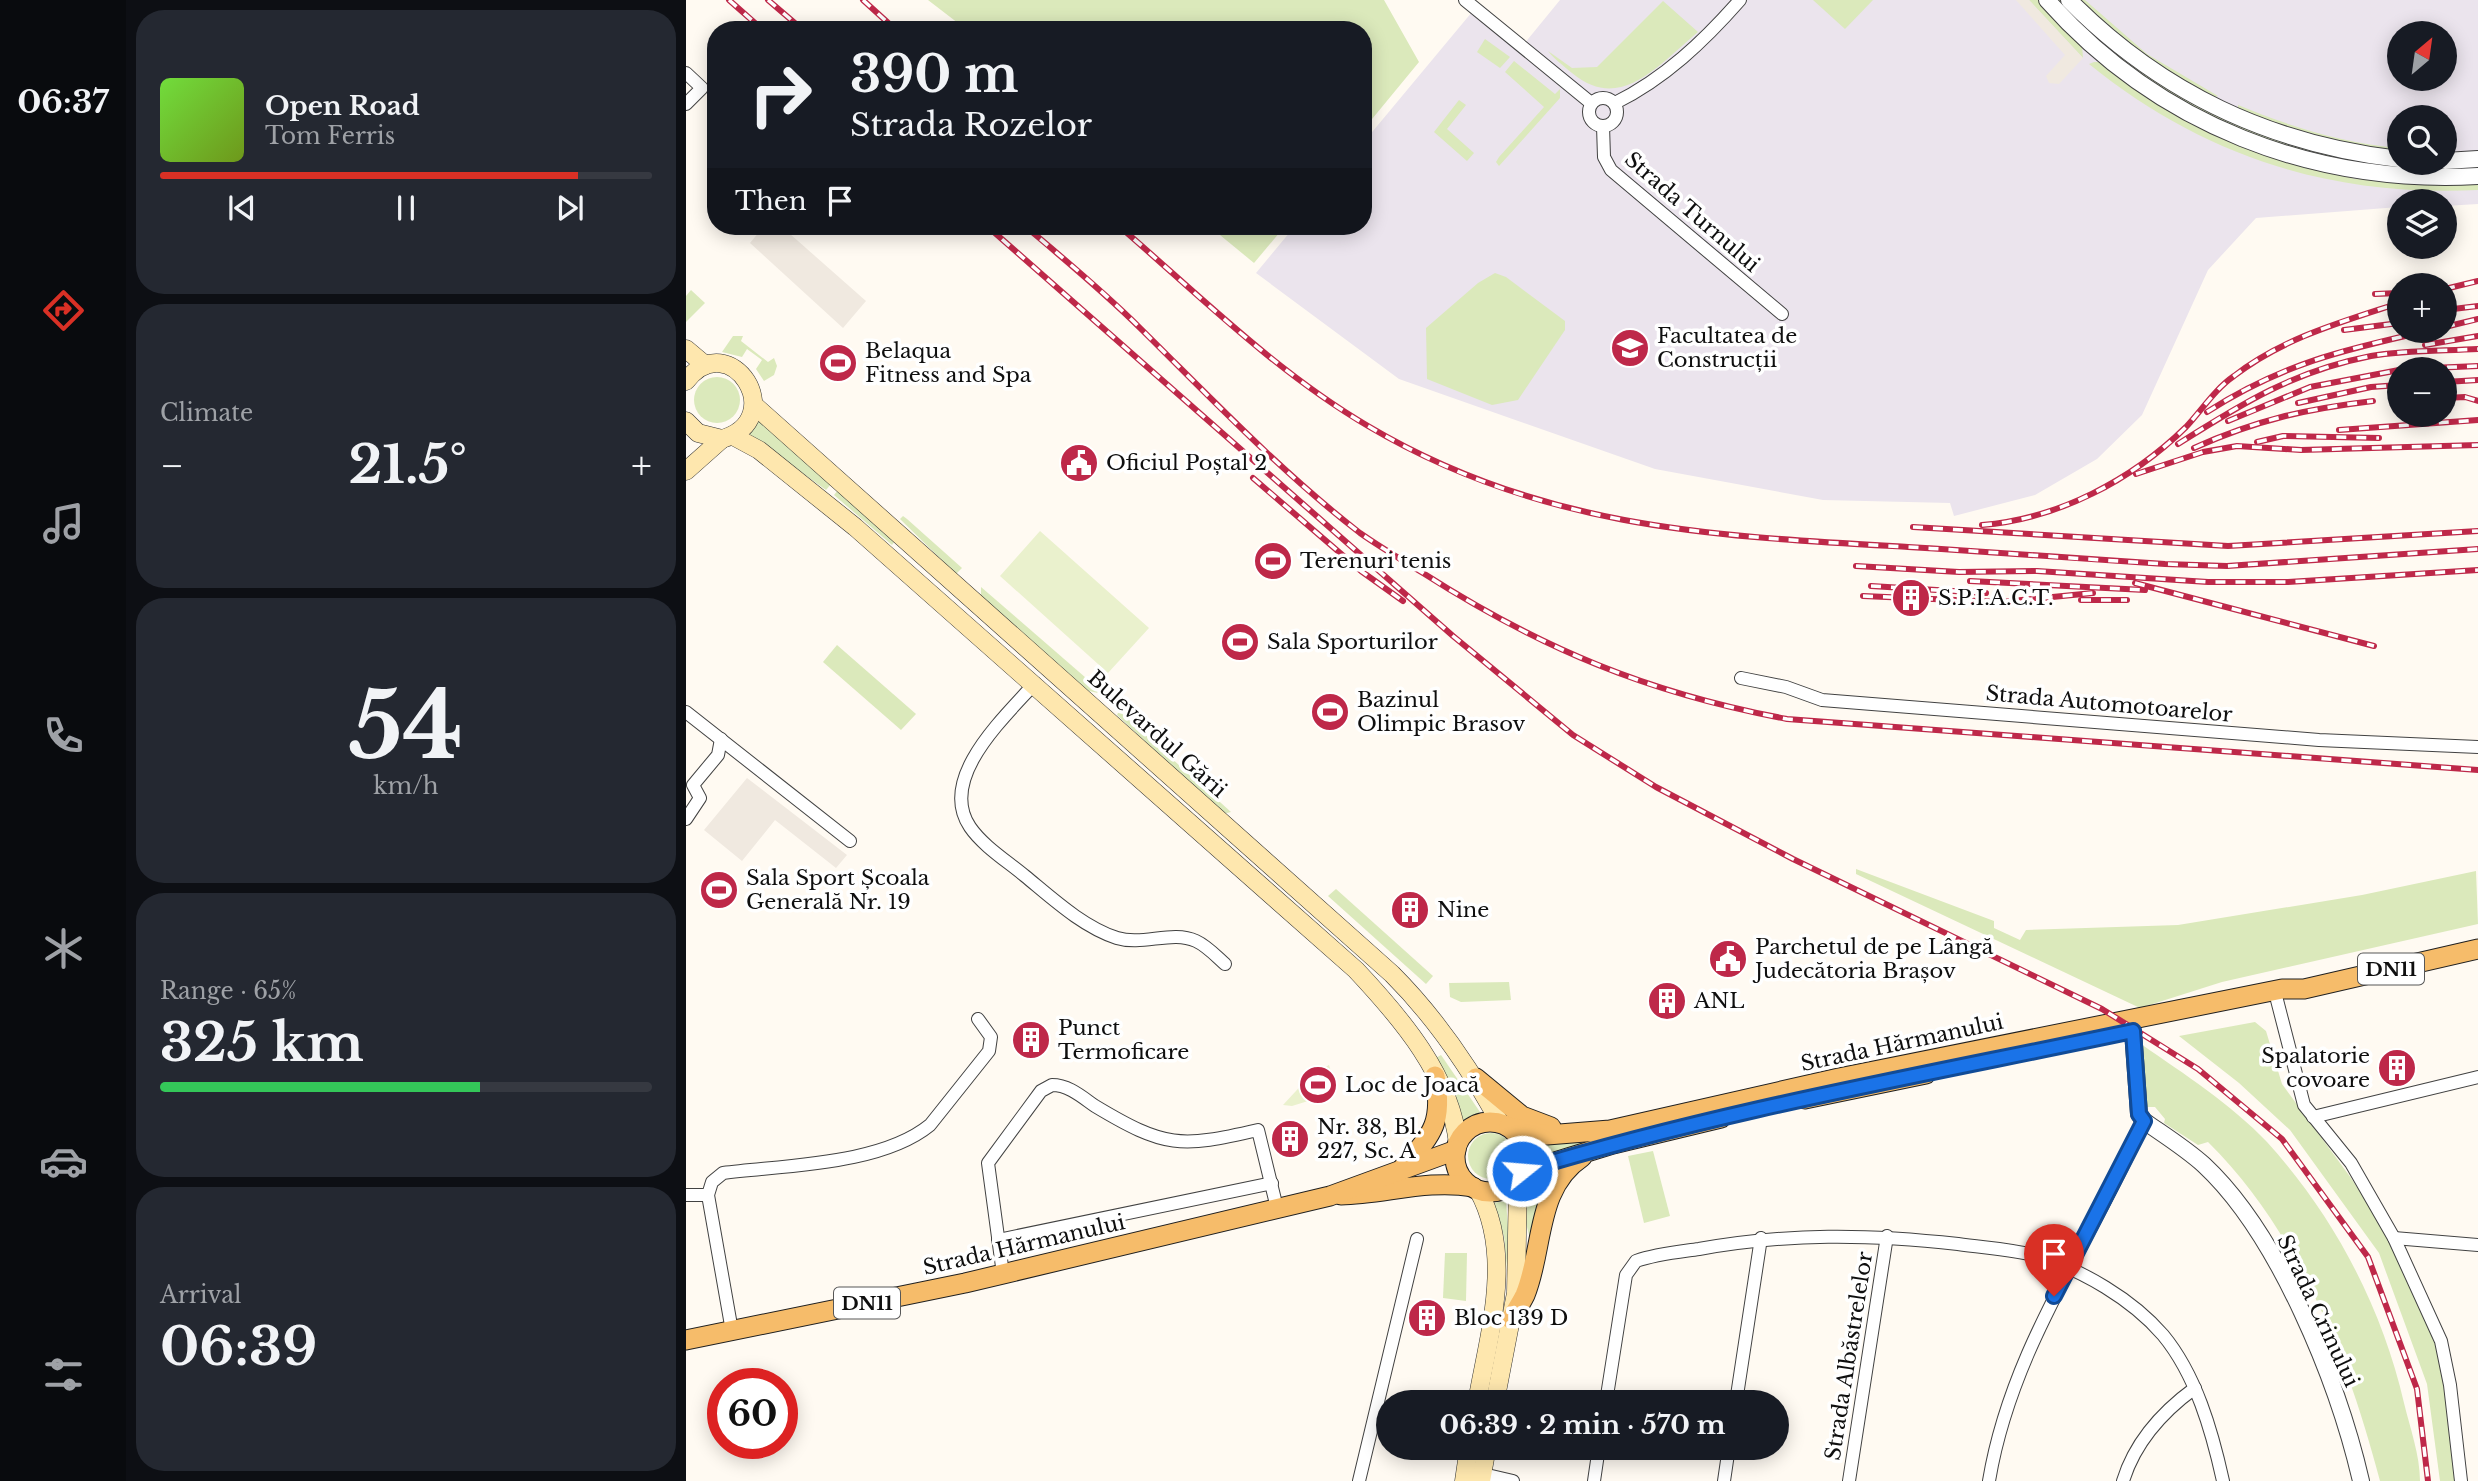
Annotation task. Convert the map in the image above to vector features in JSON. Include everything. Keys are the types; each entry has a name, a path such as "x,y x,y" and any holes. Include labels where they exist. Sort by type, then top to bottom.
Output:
{"main road":[{"path":"686,349 705,365"},
{"path":"686,381 705,365 719,363 736,368 750,384 754,405 747,422 686,471"},
{"name":"Bulevardul Gării","path":"754,405 1392,974 1426,1008 1505,1125"},
{"name":"Bulevardul Gării","path":"686,421 698,433 728,437 759,450 822,500 1035,683 1356,970 1403,1024 1435,1076 1452,1108 1457,1147"},
{"name":"Strada Hărmanului","path":"1505,1125 1547,1135 1609,1130 1839,1078 2268,992 2304,989 2478,949"},
{"name":"Strada Hărmanului","path":"1520,1175 1598,1148 1782,1104 2277,1000 2304,989"},
{"path":"1401,1171 1437,1119 1440,1105 1435,1076"},
{"path":"1475,1078 1522,1116 1572,1134"},
{"path":"1479,1390 1498,1264 1492,1226 1475,1188 1457,1168 1457,1147 1473,1126 1487,1122 1505,1125 1522,1142 1525,1162 1520,1175 1515,1209 1518,1261 1511,1319 1497,1390"},
{"name":"Strada Hărmanului","path":"686,1340 1003,1274 1330,1196 1401,1171 1457,1147"},
{"path":"1511,1319 1525,1295 1548,1202 1557,1182 1574,1162 1598,1148"},
{"path":"1475,1188 1500,1191 1520,1175"},
{"name":"Strada Hărmanului","path":"1330,1196 1369,1195 1426,1185 1454,1184 1475,1188"},
{"path":"1464,1481 1467,1460"},
{"path":"1482,1478 1485,1460"}],"street":[{"path":"1465,0 1591,103"},
{"path":"1615,103 1646,86 1707,38 1740,0"},
{"path":"2047,0 2097,50 2133,78 2190,114 2233,135 2315,163 2356,172 2438,178 2478,176"},
{"path":"2069,0 2114,43 2142,64 2214,107 2281,135 2317,146 2387,157"},
{"path":"686,73 702,88 688,102"},
{"path":"1591,103 1603,97 1615,103"},
{"path":"1591,103 1591,120 1603,126 1615,120 1615,103"},
{"name":"Strada Turnului","path":"1603,126 1604,157 1611,170 1782,314"},
{"path":"2457,160 2478,159"},
{"name":"Strada Automotoarelor","path":"1741,678 1786,687 1822,700 2319,740 2478,747"},
{"path":"1035,683 974,756 962,784 965,818 988,845 1086,924 1116,938 1150,942 1178,937 1195,940 1225,964"},
{"path":"686,712 850,841"},
{"path":"686,819 700,798 693,785 718,755 721,739"},
{"path":"2277,1000 2297,1087 2304,1105 2351,1163 2394,1238 2441,1341 2450,1385 2461,1481"},
{"path":"732,1331 708,1195 712,1182 723,1173 888,1147 930,1125 989,1051 991,1037 978,1019"},
{"path":"1989,1481 1996,1440 2021,1367 2144,1121 2139,1114 2133,1031"},
{"path":"2313,1117 2478,1077"},
{"path":"1003,1274 990,1159 1041,1091 1052,1085 1067,1088 1129,1124 1175,1143 1197,1143 1258,1130 1277,1208"},
{"name":"Strada Crinului","path":"2144,1121 2204,1166 2224,1186 2263,1241 2284,1278 2326,1370 2348,1432 2361,1481"},
{"path":"998,1240 1272,1183"},
{"path":"686,1195 708,1195"},
{"path":"1608,1390 1626,1275 1632,1264 1643,1258 1761,1238 1887,1236 2016,1251 2068,1269 2117,1296 2151,1322 2173,1348 2194,1388 2212,1436 2223,1481"},
{"name":"Strada Albăstrelelor","path":"1849,1481 1887,1236"},
{"path":"1738,1390 1761,1238"},
{"path":"2394,1238 2478,1245"},
{"path":"1359,1481 1417,1240"},
{"path":"2123,1481 2133,1457 2149,1431 2194,1388"},
{"path":"1594,1481 1597,1460"},
{"path":"1724,1481 1727,1460"},
{"path":"1482,1478 1513,1481"}],"shaded area":[{"path":"1560,0 2478,0 2478,204 2457,205 2457,189 2387,189 2387,208 2256,218 2208,270 2142,415 2097,459 2035,495 1954,516 1950,503 1823,500 1655,469 1399,379 1256,273 1288,235 1372,235 1372,132 1477,6 1524,44"},
{"path":"2016,0 2029,0 2083,58 2059,84 2049,83 2046,76 2065,55"},
{"path":"757,235 791,235 866,301 843,328 750,243"},
{"path":"747,778 847,855 836,868 775,820 742,861 704,830"}],"green space":[{"path":"928,0 1384,0 1419,62 1372,119 1372,21 955,21"},
{"path":"1813,0 1873,0 1845,29"},
{"path":"2029,0 2040,0 2082,45 2083,58"},
{"path":"2054,0 2061,0 2105,42 2152,77 2200,107 2251,130 2304,148 2387,162 2387,168 2299,154 2206,117 2131,71"},
{"path":"2077,0 2085,0 2147,54 2218,96 2212,98 2138,53"},
{"path":"1663,1 1698,32 1639,80 1607,88 1590,84 1572,73 1548,51 1572,68 1597,67"},
{"path":"1485,39 1510,57 1500,68 1477,52"},
{"path":"1514,61 1555,94 1560,89 1560,98 1499,166 1496,162 1499,157 1544,107 1505,72"},
{"path":"2101,62 2133,87 2296,164 2356,179 2478,183 2478,190 2371,186 2321,178 2271,164 2224,147 2178,124 2089,64"},
{"path":"1459,100 1466,105 1447,129 1474,153 1467,161 1434,132"},
{"path":"2238,105 2317,133 2387,146 2387,151 2310,138 2238,109"},
{"path":"2457,167 2478,167 2478,172 2457,172"},
{"path":"1220,235 1277,235 1254,263"},
{"path":"1495,273 1506,277 1565,321 1565,330 1518,400 1492,405 1427,379 1426,328 1478,283"},
{"path":"691,290 705,303 686,322 686,296"},
{"path":"733,336 743,336 741,341 768,362 774,358 777,366 774,375 764,381 756,369 762,360 747,349 742,357 722,352"},
{"path":"717,377 733,384 740,400 733,416 717,423 701,416 694,400 701,384"},
{"path":"760,415 831,484 826,490 748,434"},
{"path":"838,490 895,541 892,545 834,495"},
{"path":"903,516 962,568 956,574 900,519"},
{"path":"1040,531 1149,628 1108,673 1000,576"},
{"path":"981,587 1103,694 1084,690 981,596"},
{"path":"837,645 916,714 901,730 823,662"},
{"path":"1119,711 1231,812 1223,814 1117,715"},
{"path":"1856,869 1994,921 1994,928 2020,940 2026,930 2178,925 2362,895 2476,871 2478,924 2222,982 2140,1008 1856,874"},
{"path":"1336,889 1433,976 1426,984 1328,896"},
{"path":"1509,982 1511,1000 1461,1002 1450,997 1449,983"},
{"path":"2255,1022 2266,1031 2282,1084 2351,1178 2402,1257 2439,1341 2459,1481 2440,1481 2427,1384 2379,1253 2290,1130 2239,1083 2179,1036"},
{"path":"2141,1044 2207,1090 2253,1128 2291,1171 2334,1232 2369,1298 2383,1332 2414,1442 2420,1481 2380,1481 2336,1344 2294,1257 2269,1216 2240,1177 2208,1142 2198,1145 2164,1123 2165,1119 2155,1107 2146,1107"},
{"path":"1441,1055 1480,1112 1463,1121 1434,1059"},
{"name":"Loc de Joacă","path":"1329,1065 1337,1092 1292,1106 1283,1105 1308,1078"},
{"path":"1491,1133 1507,1140 1514,1156 1507,1172 1491,1179 1475,1172 1468,1156 1475,1140"},
{"path":"1602,1139 1538,1159 1535,1143"},
{"path":"1653,1151 1670,1216 1644,1223 1628,1156"},
{"path":"1555,1169 1531,1243 1525,1219 1528,1187 1539,1176"},
{"path":"1506,1201 1511,1269 1507,1269 1504,1236 1492,1203"},
{"path":"1445,1253 1467,1253 1466,1301 1443,1298"}],"railway":[{"path":"729,0 753,21"},
{"path":"768,0 792,21"},
{"path":"863,0 886,21"},
{"path":"997,235 1453,636 1573,735 1656,787 1793,859 2102,1009 2198,1069 2282,1139 2368,1257 2417,1389 2428,1481"},
{"path":"1036,235 1140,328 1274,460 1360,533 1467,600 1554,646 1597,665 1688,696 1787,719 2478,770"},
{"path":"1129,235 1239,332 1334,405 1433,460 1498,487 1564,507 1630,521 1766,538 2165,564 2227,566 2478,549"},
{"path":"2457,286 2478,281"},
{"path":"2375,294 2387,294"},
{"path":"2457,309 2478,306"},
{"path":"1982,525 2038,515 2092,494 2118,480 2165,446 2186,427 2221,387 2253,363 2313,332 2387,307"},
{"path":"2457,324 2478,319"},
{"path":"2344,330 2387,325"},
{"path":"2425,345 2478,336"},
{"path":"2207,412 2287,370 2340,352 2387,340"},
{"path":"2178,444 2270,390 2343,362 2384,354 2478,349"},
{"path":"2457,367 2478,366"},
{"path":"2228,421 2310,387 2387,372"},
{"path":"2457,381 2478,380"},
{"path":"2298,403 2387,386"},
{"path":"2457,397 2478,401"},
{"path":"2194,448 2282,417 2373,401"},
{"path":"2339,430 2478,420"},
{"path":"2257,442 2283,436 2379,438"},
{"path":"2136,474 2203,452 2237,446 2301,450 2478,445"},
{"path":"1253,478 1361,571 1403,601"},
{"path":"1913,527 2228,546 2478,531"},
{"path":"1856,566 1959,572 2037,571 2208,582 2288,582 2478,570"},
{"path":"1970,581 2145,590"},
{"path":"2135,583 2374,646"},
{"path":"1871,586 1986,593"},
{"path":"1863,596 2002,602 2093,593"},
{"path":"2081,600 2127,600"}],"place":[{"name":"Facultatea de Construcții","path":"1630,348"},
{"name":"Belaqua Fitness and Spa","path":"838,363"},
{"name":"Oficiul Poștal 2","path":"1079,463"},
{"name":"Terenuri tenis","path":"1273,561"},
{"name":"S.P.I.A.C.T.","path":"1911,598"},
{"name":"Sala Sporturilor","path":"1240,642"},
{"name":"Bazinul Olimpic Brasov","path":"1330,712"},
{"name":"Sala Sport Școala Generală Nr. 19","path":"719,890"},
{"name":"Nine","path":"1410,910"},
{"name":"Parchetul de pe Lângă Judecătoria Brașov","path":"1728,959"},
{"name":"ANL","path":"1667,1001"},
{"name":"Punct Termoficare","path":"1031,1040"},
{"name":"Spalatorie covoare","path":"2397,1068"},
{"name":"Loc de Joacă","path":"1318,1085"},
{"name":"Nr. 38, Bl. 227, Sc. A","path":"1290,1139"},
{"name":"Bloc 139 D","path":"1427,1318"}],"route":[{"path":"1522,1171 1613,1144 1759,1109 2133,1031 2139,1114 2144,1121 2054,1296"}]}
